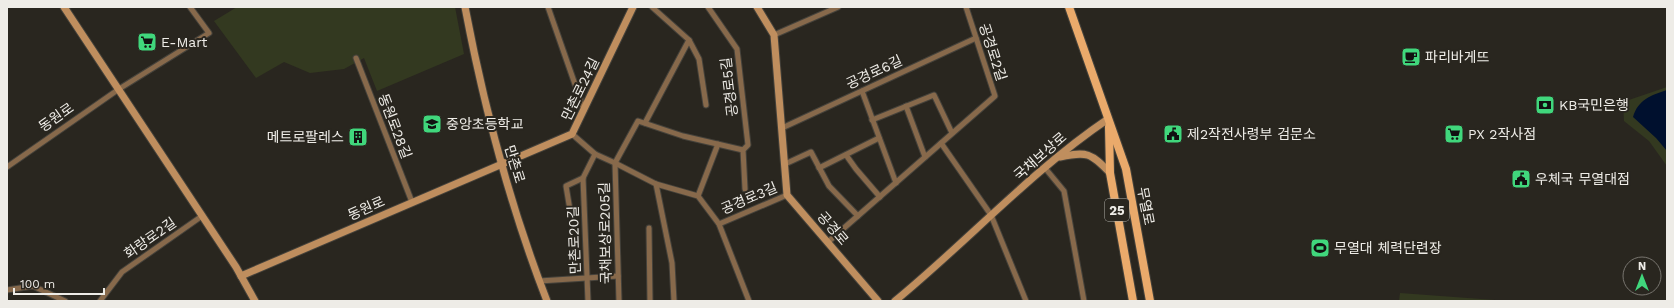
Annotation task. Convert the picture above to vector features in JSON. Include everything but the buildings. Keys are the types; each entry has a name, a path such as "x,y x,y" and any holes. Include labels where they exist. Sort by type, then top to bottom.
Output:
{"main road":[{"path":"64,7 241,276 255,301"},
{"name":"만촌로","path":"465,7 498,154 547,301"},
{"name":"만촌로24길","path":"501,163 572,134 633,7"},
{"path":"757,7 774,35 788,195"},
{"name":"무열로","path":"1069,7 1126,169 1150,301"},
{"name":"무열로","path":"1108,118 1110,173 1133,301"},
{"name":"국채보상로","path":"895,301 1082,136 1108,118"},
{"path":"1058,157 1073,154 1084,154 1093,157 1110,173"},
{"name":"동원로","path":"241,276 501,163"},
{"name":"공경로","path":"788,195 878,301"}],"street":[{"name":"동원로","path":"7,167 119,89 209,33 190,7"},
{"path":"548,7 584,110"},
{"path":"652,7 689,40 699,59 706,105"},
{"name":"공경로5길","path":"708,7 737,49 748,145 743,150 745,189"},
{"path":"774,35 838,7"},
{"name":"공경로2길","path":"828,242 995,96 966,7"},
{"name":"공경로6길","path":"782,128 976,38"},
{"path":"645,123 689,40"},
{"name":"동원로28길","path":"356,58 412,202"},
{"path":"862,91 896,183"},
{"path":"872,120 934,95 952,133"},
{"path":"906,106 925,157"},
{"path":"615,163 638,120 683,136 743,150"},
{"path":"572,134 595,154 656,184 698,196 719,224 749,301"},
{"path":"819,168 879,138"},
{"path":"941,143 991,215 1026,301"},
{"path":"698,196 718,144"},
{"path":"785,164 811,152 829,186 858,216"},
{"name":"만촌로20길","path":"588,301 583,178 595,154"},
{"path":"846,155 880,197"},
{"name":"국채보상로205길","path":"615,163 618,301"},
{"path":"1045,168 1064,191 1084,301"},
{"name":"만촌로20길","path":"570,210 566,186 583,178"},
{"path":"656,184 672,263 674,301"},
{"name":"공경로3길","path":"719,224 788,195"},
{"name":"화랑로2길","path":"100,301 122,272 202,216"},
{"path":"649,228 650,301"},
{"path":"540,281 618,276"},
{"path":"7,290 33,286 65,301"}],"green space":[{"path":"237,7 455,7 464,54 377,91 364,58 344,69 310,73 284,62 256,78 214,21"},
{"path":"1667,87 1667,166 1649,141 1624,121 1623,102"},
{"path":"1400,293 1508,301 1399,301"}],"water":[{"path":"1667,90 1667,151 1656,138 1633,117 1638,106 1642,102"}],"place":[{"name":"E-Mart","path":"147,42"},
{"name":"파리바게뜨","path":"1411,57"},
{"name":"KB국민은행","path":"1545,105"},
{"name":"중앙초등학교","path":"432,124"},
{"name":"제2작전사령부 검문소","path":"1173,134"},
{"name":"PX 2작사점","path":"1454,134"},
{"name":"메트로팔레스","path":"358,137"},
{"name":"우체국 무열대점","path":"1521,179"},
{"name":"무열대 체력단련장","path":"1320,248"}]}
